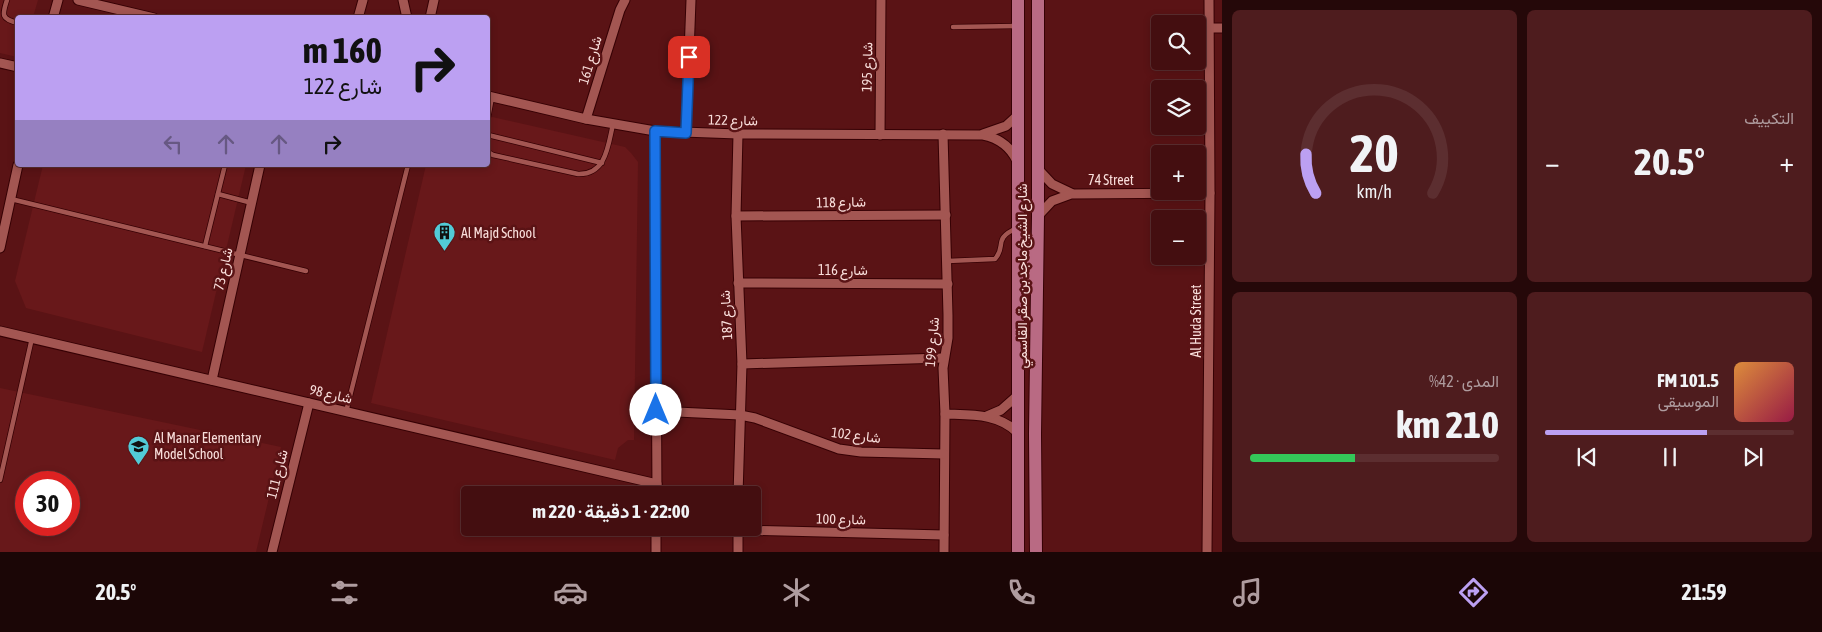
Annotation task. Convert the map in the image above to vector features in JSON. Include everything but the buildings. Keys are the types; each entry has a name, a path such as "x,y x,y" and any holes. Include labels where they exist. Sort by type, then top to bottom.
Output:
{"street":[{"path":"54,15 58,0"},
{"path":"78,0 141,15"},
{"path":"359,15 363,0"},
{"path":"403,0 406,15"},
{"path":"431,15 434,0"},
{"path":"617,0 620,10"},
{"name":"شارع 161","path":"586,119 620,10 625,0"},
{"path":"686,133 691,0"},
{"name":"شارع 195","path":"880,135 881,0"},
{"name":"شارع الشيخ ماجد بن صقر القاسمي","path":"1018,0 1018,552"},
{"name":"شارع الشيخ ماجد بن صقر القاسمي","path":"1036,552 1038,0"},
{"name":"Al Huda Street","path":"1208,552 1209,0"},
{"path":"1209,28 1222,28"},
{"path":"0,63 15,66"},
{"name":"شارع 122","path":"490,96 586,119 655,131 686,133 983,134 1006,126 1018,115"},
{"path":"655,131 657,484"},
{"name":"شارع 187","path":"738,134 736,216 742,364 738,486"},
{"name":"شارع 199","path":"944,134 948,284 948,338 943,358 945,414 944,552"},
{"name":"شارع 122","path":"983,134 1004,144 1015,156 1018,163"},
{"path":"0,248 18,167"},
{"name":"شارع 73","path":"212,380 260,167"},
{"name":"74 Street","path":"1038,168 1052,184 1071,194"},
{"name":"74 Street","path":"1038,216 1052,201 1071,194 1210,193"},
{"name":"شارع 118","path":"736,216 946,214"},
{"path":"1018,250 1023,247 1028,252 1029,308 1037,318"},
{"name":"شارع 116","path":"738,283 948,284"},
{"name":"شارع 98","path":"0,331 657,484"},
{"path":"742,364 943,358"},
{"path":"987,416 1001,410 1018,395"},
{"name":"شارع 111","path":"272,552 309,403"},
{"name":"شارع 102","path":"656,410 740,415 755,418 839,449 861,452 944,454"},
{"path":"945,414 987,416 1007,424 1018,433"},
{"name":"شارع 100","path":"761,530 944,535"},
{"path":"656,536 656,552"},
{"path":"738,536 738,552"}],"lane":[{"path":"7,0 3,12 4,16 6,20 15,22"},
{"path":"953,27 1018,26"},
{"path":"490,152 578,174 592,172 602,162 613,124"},
{"path":"490,136 602,162"},
{"path":"205,246 225,167"},
{"path":"346,412 407,167"},
{"path":"218,194 252,203"},
{"path":"11,199 306,271"},
{"path":"947,261 995,259 998,256 1002,238 1018,227"},
{"path":"0,480 32,338"}],"shaded area":[{"path":"0,0 38,0 34,15 15,15 15,57 0,53"},
{"path":"490,116 625,147 631,153 638,162 634,440 628,440 618,448 615,460 371,403 426,167 490,167"},
{"path":"43,167 246,167 202,352 26,308 15,281"},
{"name":"Al Manar Elementary Model School","path":"0,388 281,447 256,552 0,552"}],"place":[{"name":"Al Majd School","path":"445,252"},
{"name":"Al Manar Elementary Model School","path":"138,465"}],"route":[{"path":"656,410 655,131 686,133 689,57"}]}
